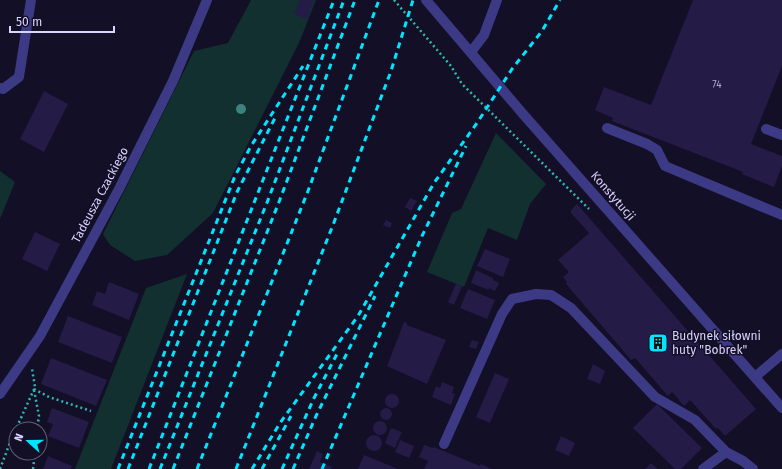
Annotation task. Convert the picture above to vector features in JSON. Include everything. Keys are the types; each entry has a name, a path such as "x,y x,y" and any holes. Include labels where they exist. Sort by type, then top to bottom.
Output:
{"street":[{"path":"0,88 4,89 19,77 31,0"},
{"name":"Tadeusza Czackiego","path":"0,394 29,352 53,312 156,117 207,0"},
{"name":"Konstytucji","path":"426,0 523,114 782,408"},
{"path":"471,52 484,35 497,0"},
{"path":"607,128 647,144 657,150 664,166 782,215"},
{"path":"766,129 782,135"},
{"path":"444,444 502,314 512,300 536,294 551,295 571,308 655,397 695,420 726,452 744,461 753,469"},
{"path":"755,377 782,354"},
{"path":"703,469 726,452"}],"path":[{"path":"394,0 451,66 462,84 509,128 591,211"},
{"path":"29,352 39,416 38,421"},
{"path":"34,389 91,411"},
{"path":"0,469 34,389"}],"green space":[{"path":"251,0 316,0 299,43 213,213 167,255 135,261 110,245 103,234 194,51 228,43"},
{"path":"496,133 546,184 530,204 517,240 488,228 464,287 427,272 452,213 461,209"},
{"path":"0,171 15,182 0,219"},
{"path":"187,274 111,469 75,469 146,288"}],"building":[{"path":"300,0 314,0 307,19 294,14"},
{"path":"693,0 782,0 782,66 751,144 782,156 782,166 774,187 742,174 743,172 612,121 613,118 595,110 604,87 651,105"},
{"path":"44,91 68,104 44,152 20,139"},
{"path":"410,198 417,201 411,211 405,207"},
{"name":"Budynek siłowni huty \"Bobrek\"","path":"577,204 756,409 725,436 718,428 716,429 690,400 684,406 672,392 668,396 635,358 631,360 566,284 567,282 563,277 569,272 558,260 589,233 571,213 571,210"},
{"path":"386,220 392,223 390,228 383,225"},
{"path":"35,232 60,244 47,271 22,259"},
{"path":"485,249 510,259 503,277 477,266"},
{"path":"476,270 493,278 493,280 499,283 495,291 471,283"},
{"path":"109,282 139,294 129,320 92,305 97,291 105,294"},
{"path":"456,284 462,286 454,305 448,302"},
{"path":"468,289 495,300 487,319 460,308"},
{"path":"68,316 122,337 112,363 58,342"},
{"path":"404,322 406,322 407,325 446,340 427,384 387,366"},
{"path":"472,340 479,342 476,349 469,347"},
{"path":"51,358 107,380 96,406 41,384"},
{"path":"593,364 605,371 600,384 587,379"},
{"path":"495,373 509,379 490,423 476,417"},
{"path":"442,382 454,387 452,393 455,394 451,405 432,397 436,386 440,388"},
{"path":"392,394 397,396 399,401 397,406 392,408 387,406 385,401 387,396"},
{"path":"657,404 702,448 681,469 675,469 633,428"},
{"path":"52,408 89,422 79,448 48,436 53,424 47,421"},
{"path":"386,408 390,410 392,414 390,418 386,420 382,418 380,414 382,410"},
{"path":"380,421 385,423 387,428 385,433 380,435 375,433 373,428 375,423"},
{"path":"391,428 402,432 395,448 385,443"},
{"path":"374,435 380,437 382,443 380,449 374,451 368,449 366,443 368,437"},
{"path":"561,436 575,443 569,456 555,450"},
{"path":"400,440 414,446 409,458 395,452"},
{"path":"424,445 434,447 480,466 481,464 492,469 424,469 428,461 419,457"},
{"path":"317,451 323,454 320,462 332,467 331,469 309,469"},
{"path":"364,455 386,464 398,469 358,469"},
{"path":"48,456 72,466 71,469 43,469 46,461 48,461"},
{"path":"651,463 658,469 645,469"}],"railway":[{"path":"149,469 334,0"},
{"path":"160,469 268,200 344,0"},
{"path":"173,469 279,202 355,0"},
{"path":"197,469 308,191 379,0"},
{"path":"236,469 333,225 391,71 413,0"},
{"path":"252,469 280,423 358,316 434,183 477,123 512,69 542,31 560,0"},
{"path":"118,469 235,176 251,146 303,66"},
{"path":"128,469 237,192 275,118"},
{"path":"322,469 422,236 466,146"},
{"path":"293,469 316,416 375,296"},
{"path":"282,469 314,398 339,350"},
{"path":"262,469 291,416"}],"place":[{"name":"Budynek siłowni huty \"Bobrek\"","path":"658,343"}]}
